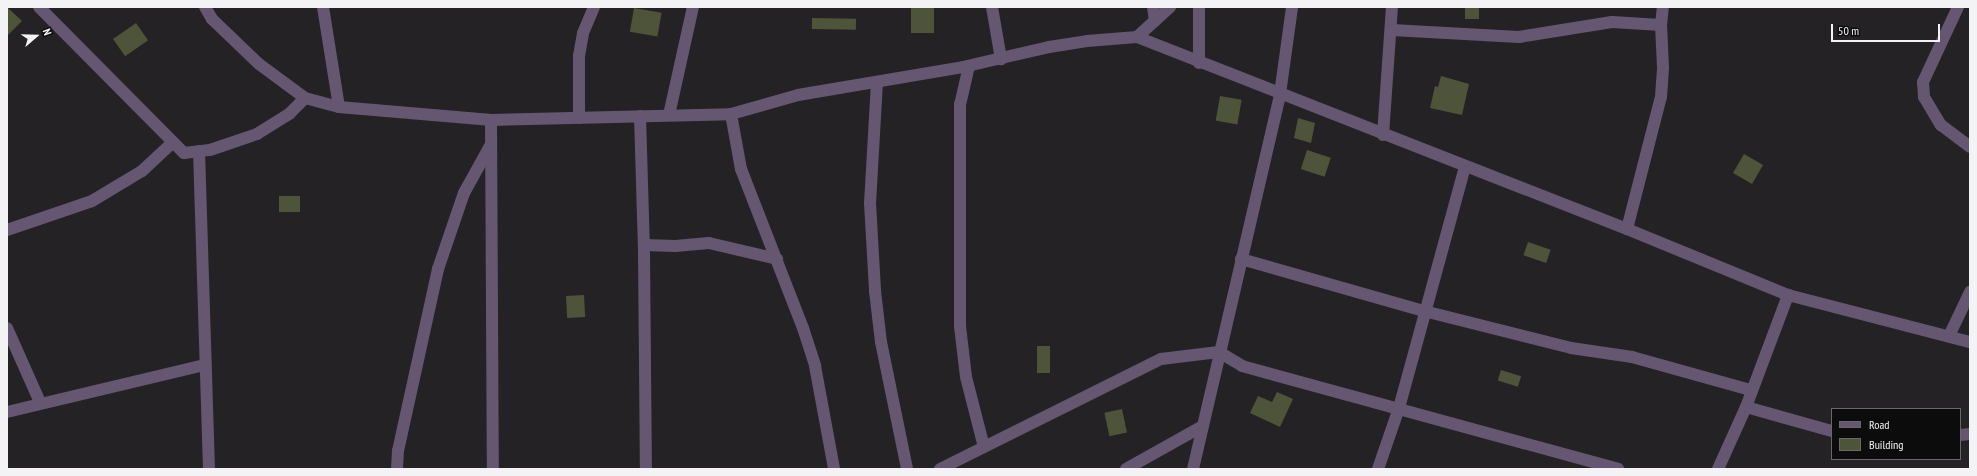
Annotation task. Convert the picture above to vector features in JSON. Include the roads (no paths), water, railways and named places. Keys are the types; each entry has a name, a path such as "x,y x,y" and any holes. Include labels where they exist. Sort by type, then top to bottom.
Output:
{"street":[{"path":"39,7 184,153 199,151 257,134 290,113 306,98"},
{"path":"205,7 212,19 259,64 306,98 340,107 490,120 731,114 798,95 969,66 1087,40 1137,38 1627,229 1788,295 1970,342"},
{"path":"323,7 340,107"},
{"path":"579,118 579,56 583,33 594,7"},
{"path":"669,115 693,7"},
{"path":"992,7 1001,58"},
{"path":"1153,7 1154,21"},
{"path":"1137,38 1170,7"},
{"path":"1199,7 1199,62"},
{"path":"1193,469 1280,94 1292,7"},
{"path":"1383,135 1392,30 1392,7"},
{"path":"1627,229 1661,97 1663,67 1661,26 1663,7"},
{"path":"1958,7 1923,82 1924,97 1941,125 1970,147"},
{"path":"1392,30 1519,37 1612,22 1661,26"},
{"path":"969,66 960,104 960,326 966,377 984,447"},
{"path":"877,82 870,203 875,291 882,348 907,469"},
{"path":"731,114 741,169 777,259 815,366 834,469"},
{"path":"640,116 644,245 646,469"},
{"path":"490,120 493,469"},
{"path":"7,230 92,201 142,171 173,142"},
{"path":"397,469 408,405 438,268 464,193 490,146"},
{"path":"199,151 209,469"},
{"path":"1378,469 1399,408 1424,311 1465,166"},
{"path":"644,245 675,246 709,243 777,259"},
{"path":"1241,260 1424,311 1571,348 1632,357 1750,390"},
{"path":"1949,336 1970,292"},
{"path":"1718,469 1746,407 1750,390 1788,295"},
{"path":"7,328 40,402"},
{"path":"940,469 1161,359 1219,352 1242,366 1618,469"},
{"path":"7,412 40,402 205,365"},
{"path":"1746,407 1831,431"},
{"path":"1126,469 1203,426"}]}
